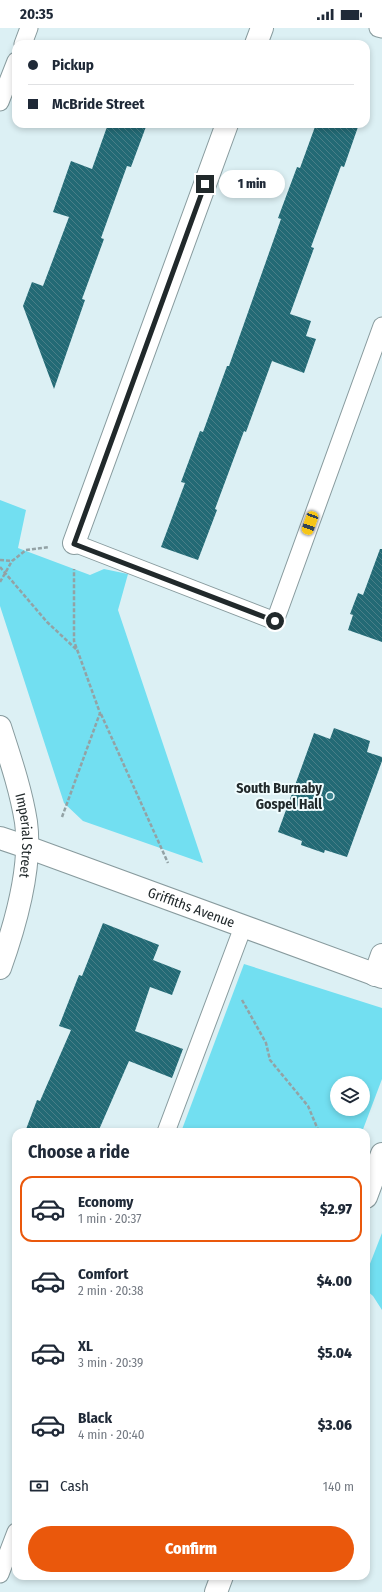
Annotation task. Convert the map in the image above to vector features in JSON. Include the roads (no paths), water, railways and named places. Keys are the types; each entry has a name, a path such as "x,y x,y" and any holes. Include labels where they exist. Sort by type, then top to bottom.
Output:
{"street":[{"path":"258,40 262,28"},
{"path":"74,544 226,128"},
{"name":"Imperial Street","path":"0,728 23,806 26,823 27,847 23,882 0,968"},
{"name":"Griffiths Avenue","path":"0,838 243,926 380,969"},
{"path":"370,1186 382,1154"},
{"path":"216,1592 220,1580"}],"lane":[{"path":"24,40 29,28"},
{"path":"378,28 382,29"},
{"path":"0,102 12,71"},
{"path":"74,544 275,621 382,326"},
{"path":"168,1128 243,926"},
{"path":"0,1574 12,1542"}],"place":[{"name":"South Burnaby Gospel Hall","path":"330,796"}]}
